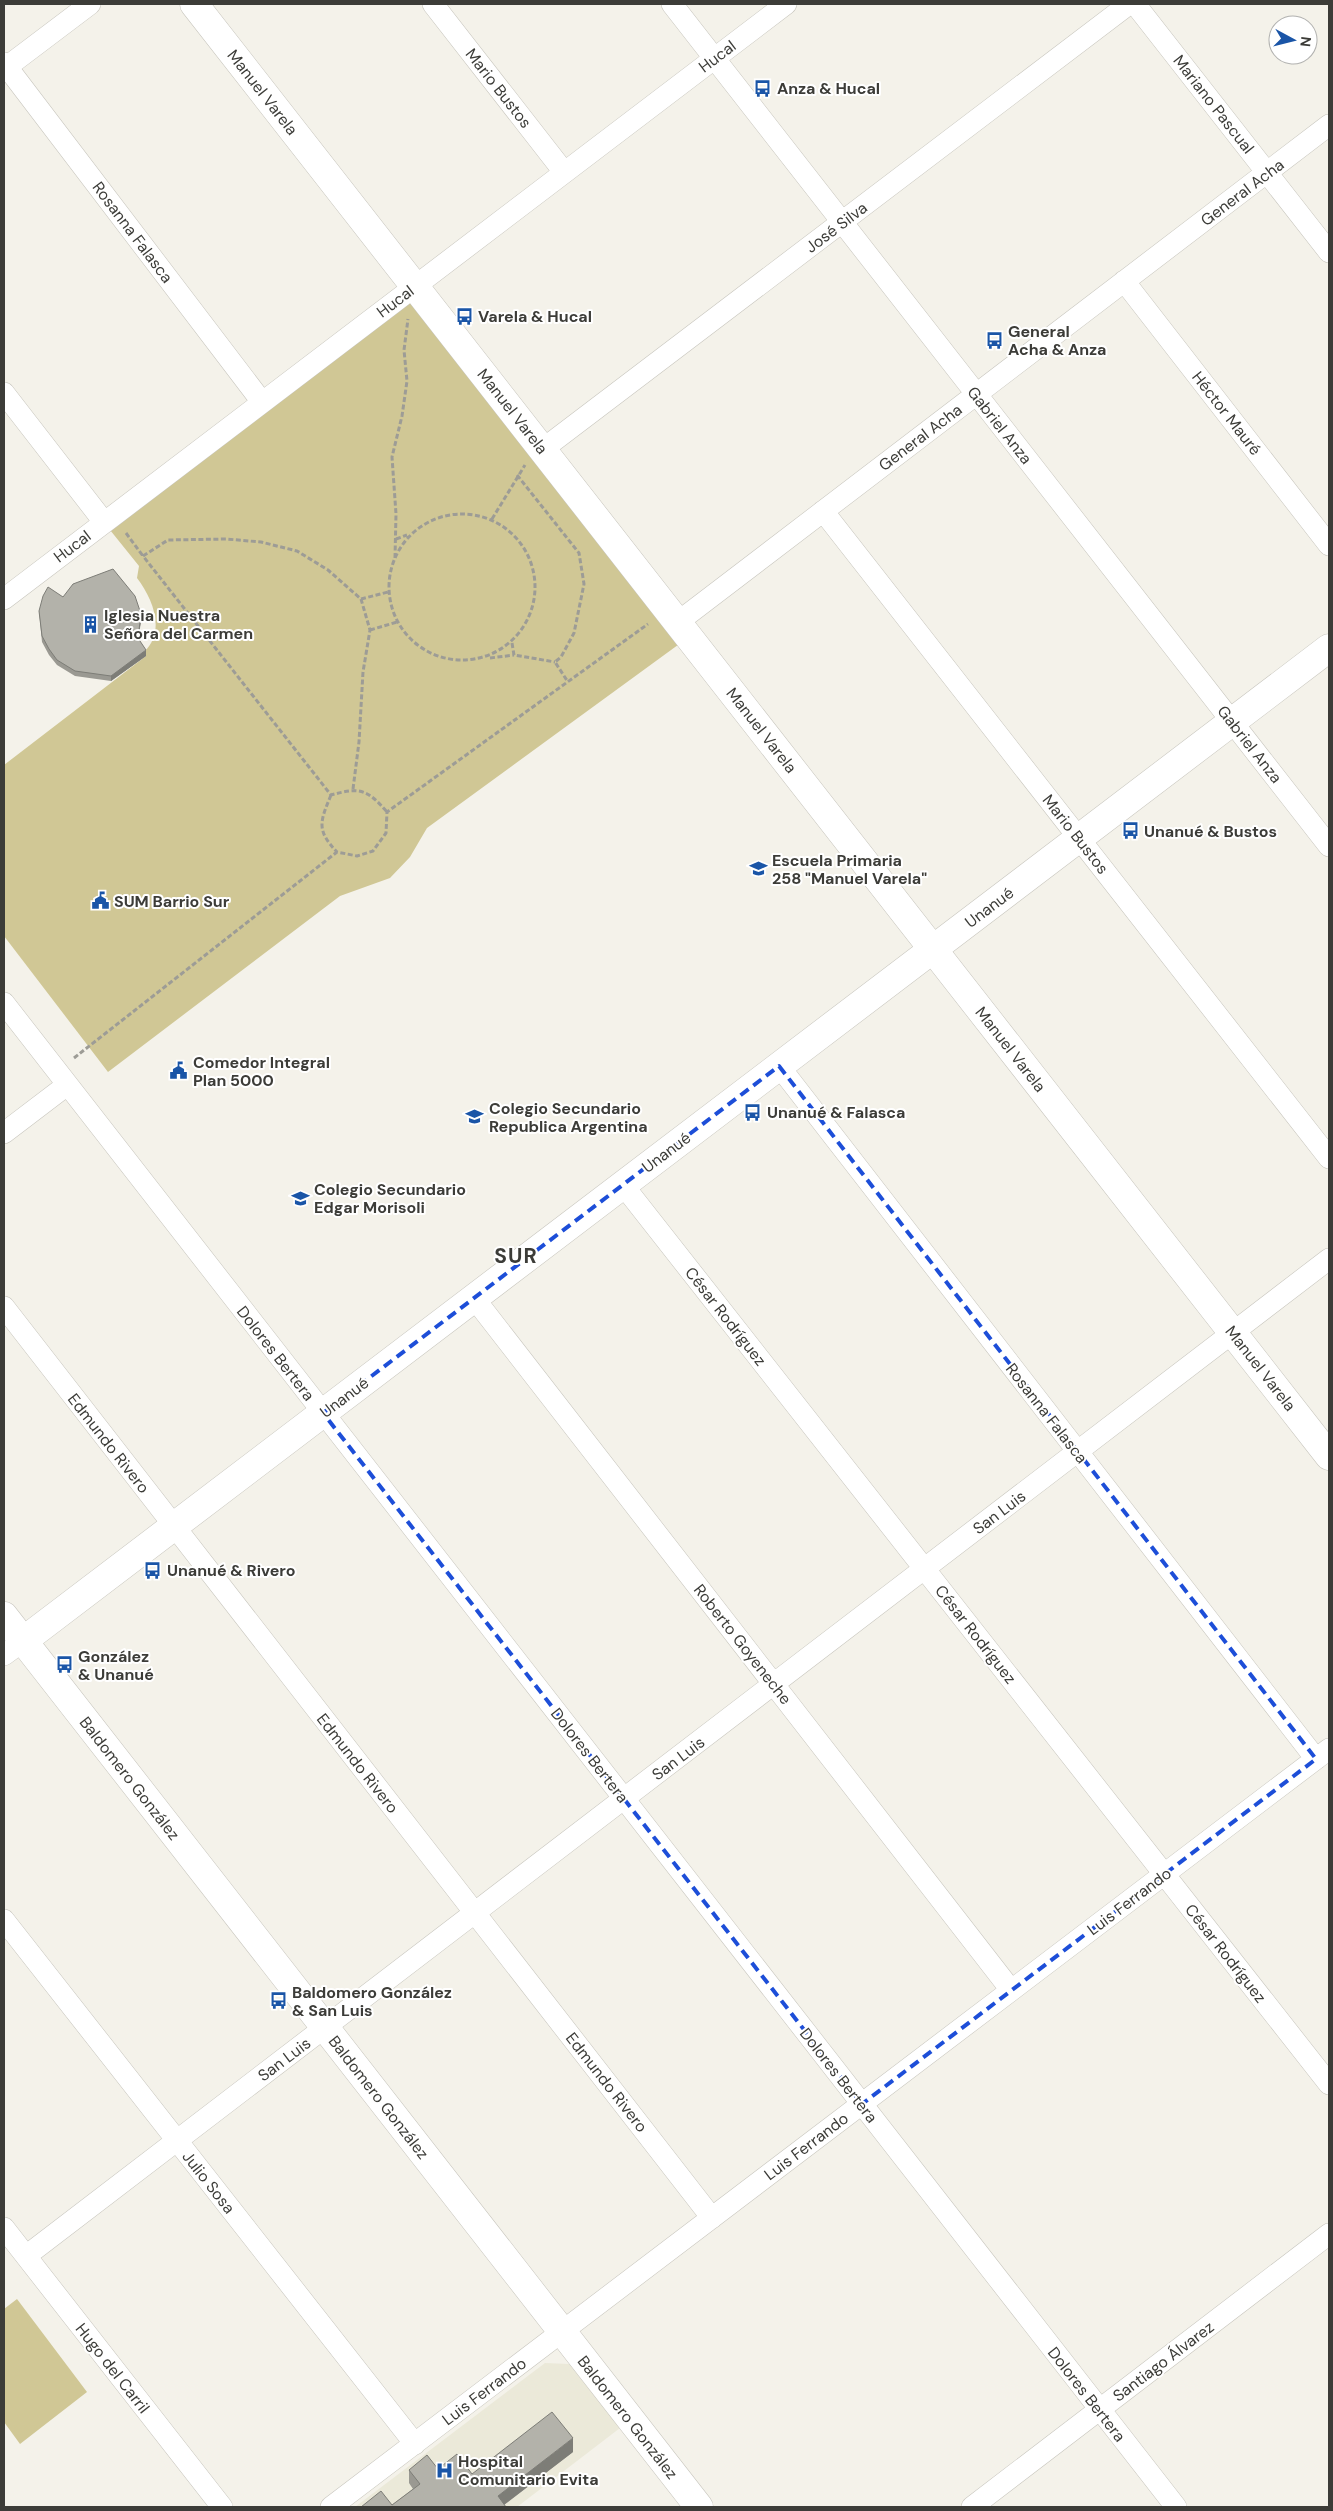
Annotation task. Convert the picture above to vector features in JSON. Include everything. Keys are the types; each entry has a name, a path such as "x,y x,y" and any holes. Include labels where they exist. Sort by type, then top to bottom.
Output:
{"street":[{"path":"5,66 90,4"},
{"name":"Manuel Varela","path":"194,4 415,286 538,460 678,622 1329,1456"},
{"name":"Mario Bustos","path":"433,4 564,172"},
{"name":"Gabriel Anza","path":"672,4 1329,846"},
{"name":"Hucal","path":"4,599 786,4"},
{"name":"José Silva","path":"538,460 842,222 1129,4"},
{"name":"Mariano Pascual","path":"1135,4 1329,252"},
{"name":"Rosanna Falasca","path":"5,66 262,402"},
{"name":"General Acha","path":"678,622 1329,125"},
{"name":"Héctor Mauré","path":"1124,281 1329,545"},
{"path":"4,393 104,522"},
{"name":"Mario Bustos","path":"823,511 1329,1158"},
{"name":"Unanué","path":"13,1648 1329,648"},
{"name":"Dolores Bertera","path":"4,1003 1176,2507"},
{"name":"Rosanna Falasca","path":"779,1066 1078,1452 1323,1754"},
{"path":"4,1133 62,1078"},
{"name":"César Rodríguez","path":"623,1185 1329,2084"},
{"name":"San Luis","path":"26,2256 1329,1259"},
{"name":"Roberto Goyeneche","path":"474,1298 1011,1990"},
{"name":"Edmundo Rivero","path":"4,1308 712,2218"},
{"name":"Baldomero González","path":"4,1616 13,1648 325,2028 699,2507"},
{"name":"Luis Ferrando","path":"331,2507 1323,1754"},
{"name":"Julio Sosa","path":"4,1920 415,2444"},
{"name":"Hugo del Carril","path":"4,2228 222,2507"},
{"name":"Santiago Álvarez","path":"972,2507 1329,2234"}],"path":[{"path":"408,315 404,350 406,390 392,457 396,538 395,560 388,592 397,622 418,648 449,659 514,655 555,662 568,682"},
{"path":"492,519 527,463 538,460"},
{"path":"518,475 579,552 584,584 574,633 561,657 555,662"},
{"path":"396,538 408,535 432,517 461,512 492,519 515,537 535,564 535,597 527,624 512,643 487,658"},
{"path":"395,560 408,535"},
{"path":"331,795 143,556 168,540 226,539 261,542 297,551 328,570 361,599 370,630 363,672 359,742 353,789"},
{"path":"361,599 388,592"},
{"path":"387,812 648,624 643,617"},
{"path":"370,630 397,622"},
{"path":"512,643 514,655"},
{"path":"353,789 372,794 387,812 386,833 373,851 357,856 337,852 324,838 322,818 331,795 353,789"},
{"path":"62,1078 337,852"}],"highlighted area":[{"path":"779,1066 1316,1759 862,2104 323,1413"}],"shaded area":[{"path":"411,292 682,642 427,828 410,857 390,878 340,896 108,1072 4,936 4,765 146,656 144,652 151,644 156,625 152,605 137,578 139,566 106,525"},
{"path":"17,2299 87,2392 20,2444 4,2422 4,2309"},
{"path":"545,2363 569,2364 620,2428 517,2507 355,2507"}],"building":[{"name":"Iglesia Nuestra Señora del Carmen","path":"113,569 135,596 141,614 138,638 146,650 111,676 75,671 57,660 42,636 39,611 43,596 48,587 63,597 73,584"},
{"path":"552,2412 573,2438 498,2496 506,2507 361,2507 381,2491 392,2505 420,2484 409,2470 427,2455 438,2469 457,2454 472,2474"}],"place":[{"name":"Anza & Hucal","path":"763,88"},
{"name":"Varela & Hucal","path":"464,316"},
{"name":"General Acha & Anza","path":"994,340"},
{"name":"Iglesia Nuestra Señora del Carmen","path":"90,624"},
{"name":"Unanué & Bustos","path":"1130,831"},
{"name":"Escuela Primaria 258 \"Manuel Varela\"","path":"758,869"},
{"name":"SUM Barrio Sur","path":"100,901"},
{"name":"Comedor Integral Plan 5000","path":"179,1071"},
{"name":"Unanué & Falasca","path":"753,1112"},
{"name":"Colegio Secundario Republica Argentina","path":"475,1117"},
{"name":"Colegio Secundario Edgar Morisoli","path":"300,1198"},
{"name":"Unanué & Rivero","path":"153,1570"},
{"name":"González & Unanué","path":"64,1665"},
{"name":"Baldomero González & San Luis","path":"278,2001"},
{"name":"Hospital Comunitario Evita","path":"444,2470"}],"district":[{"name":"SUR","path":"516,1256"}]}
